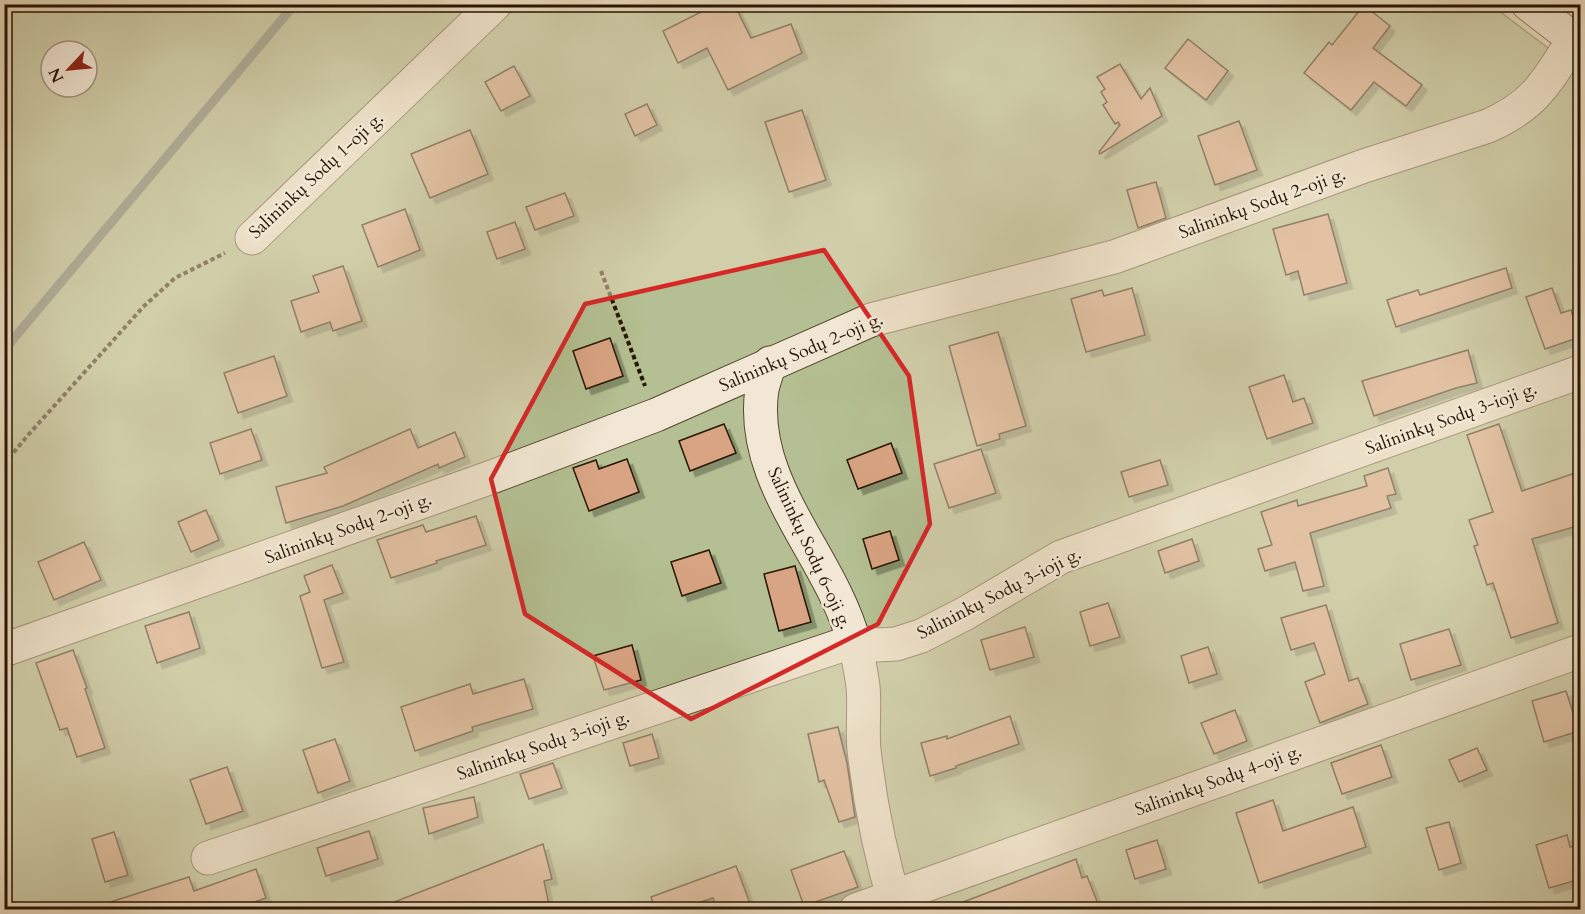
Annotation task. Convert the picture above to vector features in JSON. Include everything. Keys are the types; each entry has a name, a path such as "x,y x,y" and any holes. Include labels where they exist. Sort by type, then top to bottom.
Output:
{"street":[{"name":"Salininkų Sodų 1-oji g.","path":"252,238 495,4"},
{"path":"1528,4 1577,41"},
{"name":"Salininkų Sodų 2-oji g.","path":"4,650 489,478 656,415 871,320 1114,257 1364,166 1488,126 1507,117 1540,91 1577,41"},
{"name":"Salininkų Sodų 6-oji g.","path":"770,363 762,389 763,436 770,465 782,494 841,606 854,641 863,687 864,741 869,793 895,903"},
{"name":"Salininkų Sodų 3-ioji g.","path":"208,858 854,641 876,645 896,644 921,636 966,613 1061,557 1581,372"},
{"name":"Salininkų Sodų 4-oji g.","path":"855,909 895,903 1581,651"}],"path":[{"name":"Salininkų Sodų 1-oji g.","path":"4,464 152,299 175,279 252,238"},
{"path":"601,271 656,415"}],"highlighted area":[{"path":"824,250 909,376 930,524 878,624 691,719 525,614 491,479 585,304"}],"green space":[{"path":"4,5 1491,5 1580,72 1580,909 5,909"}],"building":[{"path":"717,4 734,4 751,38 791,24 802,53 728,90 707,48 678,63 663,31"},
{"path":"1364,5 1390,26 1373,48 1422,85 1406,106 1374,82 1351,110 1304,73 1329,42 1332,45"},
{"path":"1188,39 1228,71 1206,100 1165,68"},
{"path":"1120,64 1141,99 1150,88 1162,116 1100,154 1099,152 1120,125 1118,122 1115,124 1103,105 1107,102 1101,92 1105,89 1097,77"},
{"path":"514,66 530,96 501,111 485,82"},
{"path":"647,104 657,125 635,136 625,114"},
{"path":"802,110 826,180 789,192 765,122"},
{"path":"1239,121 1257,170 1215,185 1198,136"},
{"path":"470,130 488,174 430,198 411,154"},
{"path":"1156,182 1166,218 1138,228 1127,190"},
{"path":"565,193 574,216 535,230 526,207"},
{"path":"405,209 420,250 378,267 362,225"},
{"path":"1328,214 1347,283 1304,295 1298,271 1286,275 1273,229"},
{"path":"515,222 525,249 497,259 487,232"},
{"path":"343,266 362,321 333,331 330,322 301,332 291,301 319,292 313,276"},
{"path":"1506,268 1512,288 1396,327 1387,300 1418,290 1420,295"},
{"path":"1132,288 1145,335 1086,352 1071,299 1102,290 1104,296"},
{"path":"1552,288 1561,313 1571,310 1580,337 1545,349 1526,297"},
{"path":"998,332 1026,426 999,434 1000,439 977,446 949,346"},
{"path":"610,338 623,376 586,389 573,351"},
{"path":"1468,350 1477,383 1374,416 1362,381"},
{"path":"274,356 287,396 238,413 224,373"},
{"path":"1284,375 1293,402 1304,398 1313,423 1267,439 1249,387"},
{"path":"724,424 736,453 690,471 679,441"},
{"path":"1499,424 1522,491 1581,471 1581,525 1532,539 1558,623 1511,638 1493,583 1487,585 1474,546 1478,545 1469,520 1493,512 1467,435"},
{"path":"251,429 262,460 220,474 210,443"},
{"path":"410,429 418,448 455,432 465,457 439,468 438,464 343,506 286,523 276,487 327,473 324,467"},
{"path":"891,443 902,473 858,489 847,460"},
{"path":"981,449 996,493 949,508 934,464"},
{"path":"627,459 639,492 589,511 573,468 596,460 599,469"},
{"path":"1160,460 1168,485 1129,497 1121,472"},
{"path":"1388,468 1396,494 1387,496 1391,508 1310,533 1324,586 1303,591 1295,562 1265,571 1258,549 1272,545 1261,512 1297,500 1298,506 1367,486 1364,476"},
{"path":"206,510 219,540 191,552 178,522"},
{"path":"476,516 486,545 391,578 377,540 423,525 426,532"},
{"path":"890,531 899,560 872,569 863,539"},
{"path":"1192,539 1199,561 1165,573 1158,551"},
{"path":"84,542 101,580 54,600 38,562"},
{"path":"709,550 721,583 682,596 671,562"},
{"path":"332,565 343,593 324,600 344,662 322,668 300,596 310,592 304,576"},
{"path":"795,566 811,622 779,631 764,574"},
{"path":"1108,603 1120,637 1090,646 1080,612"},
{"path":"1326,605 1349,681 1358,678 1368,704 1320,723 1305,682 1325,674 1314,643 1291,650 1281,618"},
{"path":"189,612 200,648 157,663 145,626"},
{"path":"1025,627 1034,657 990,670 981,640"},
{"path":"1449,629 1461,665 1411,680 1400,644"},
{"path":"632,645 641,680 604,690 593,656"},
{"path":"1208,647 1217,674 1189,683 1181,656"},
{"path":"73,650 105,748 77,757 67,728 60,730 36,663"},
{"path":"524,679 533,709 472,727 473,731 415,751 401,707 470,684 473,694"},
{"path":"1566,691 1579,731 1544,742 1532,701"},
{"path":"1235,710 1247,741 1214,754 1201,723"},
{"path":"1010,716 1019,744 930,776 921,743 947,736 947,739"},
{"path":"838,727 847,763 855,817 839,822 824,780 819,782 808,734"},
{"path":"652,734 659,758 630,766 623,743"},
{"path":"335,739 350,781 318,793 303,750"},
{"path":"1381,745 1392,777 1342,794 1331,763"},
{"path":"1477,748 1487,770 1459,782 1449,760"},
{"path":"553,763 562,788 529,799 520,774"},
{"path":"227,767 243,811 206,824 190,780"},
{"path":"474,797 478,817 429,834 423,808"},
{"path":"1273,800 1283,831 1353,807 1366,847 1259,883 1236,813"},
{"path":"1449,822 1461,863 1439,870 1426,828"},
{"path":"369,831 378,859 326,876 317,848"},
{"path":"114,832 128,875 105,882 92,839"},
{"path":"1567,835 1570,847 1581,844 1581,879 1549,888 1536,845"},
{"path":"1157,840 1166,869 1135,879 1126,850"},
{"path":"543,844 552,879 544,881 549,905 522,909 379,909 379,908"},
{"path":"844,851 858,887 804,906 791,870"},
{"path":"1076,859 1082,878 1087,876 1100,909 950,909 950,907"},
{"path":"736,866 752,909 717,909 713,898 679,909 655,909 651,897"},
{"path":"256,869 266,898 234,909 105,909 104,904 189,877 194,891"}],"waterway":[{"path":"4,350 295,4"}]}
